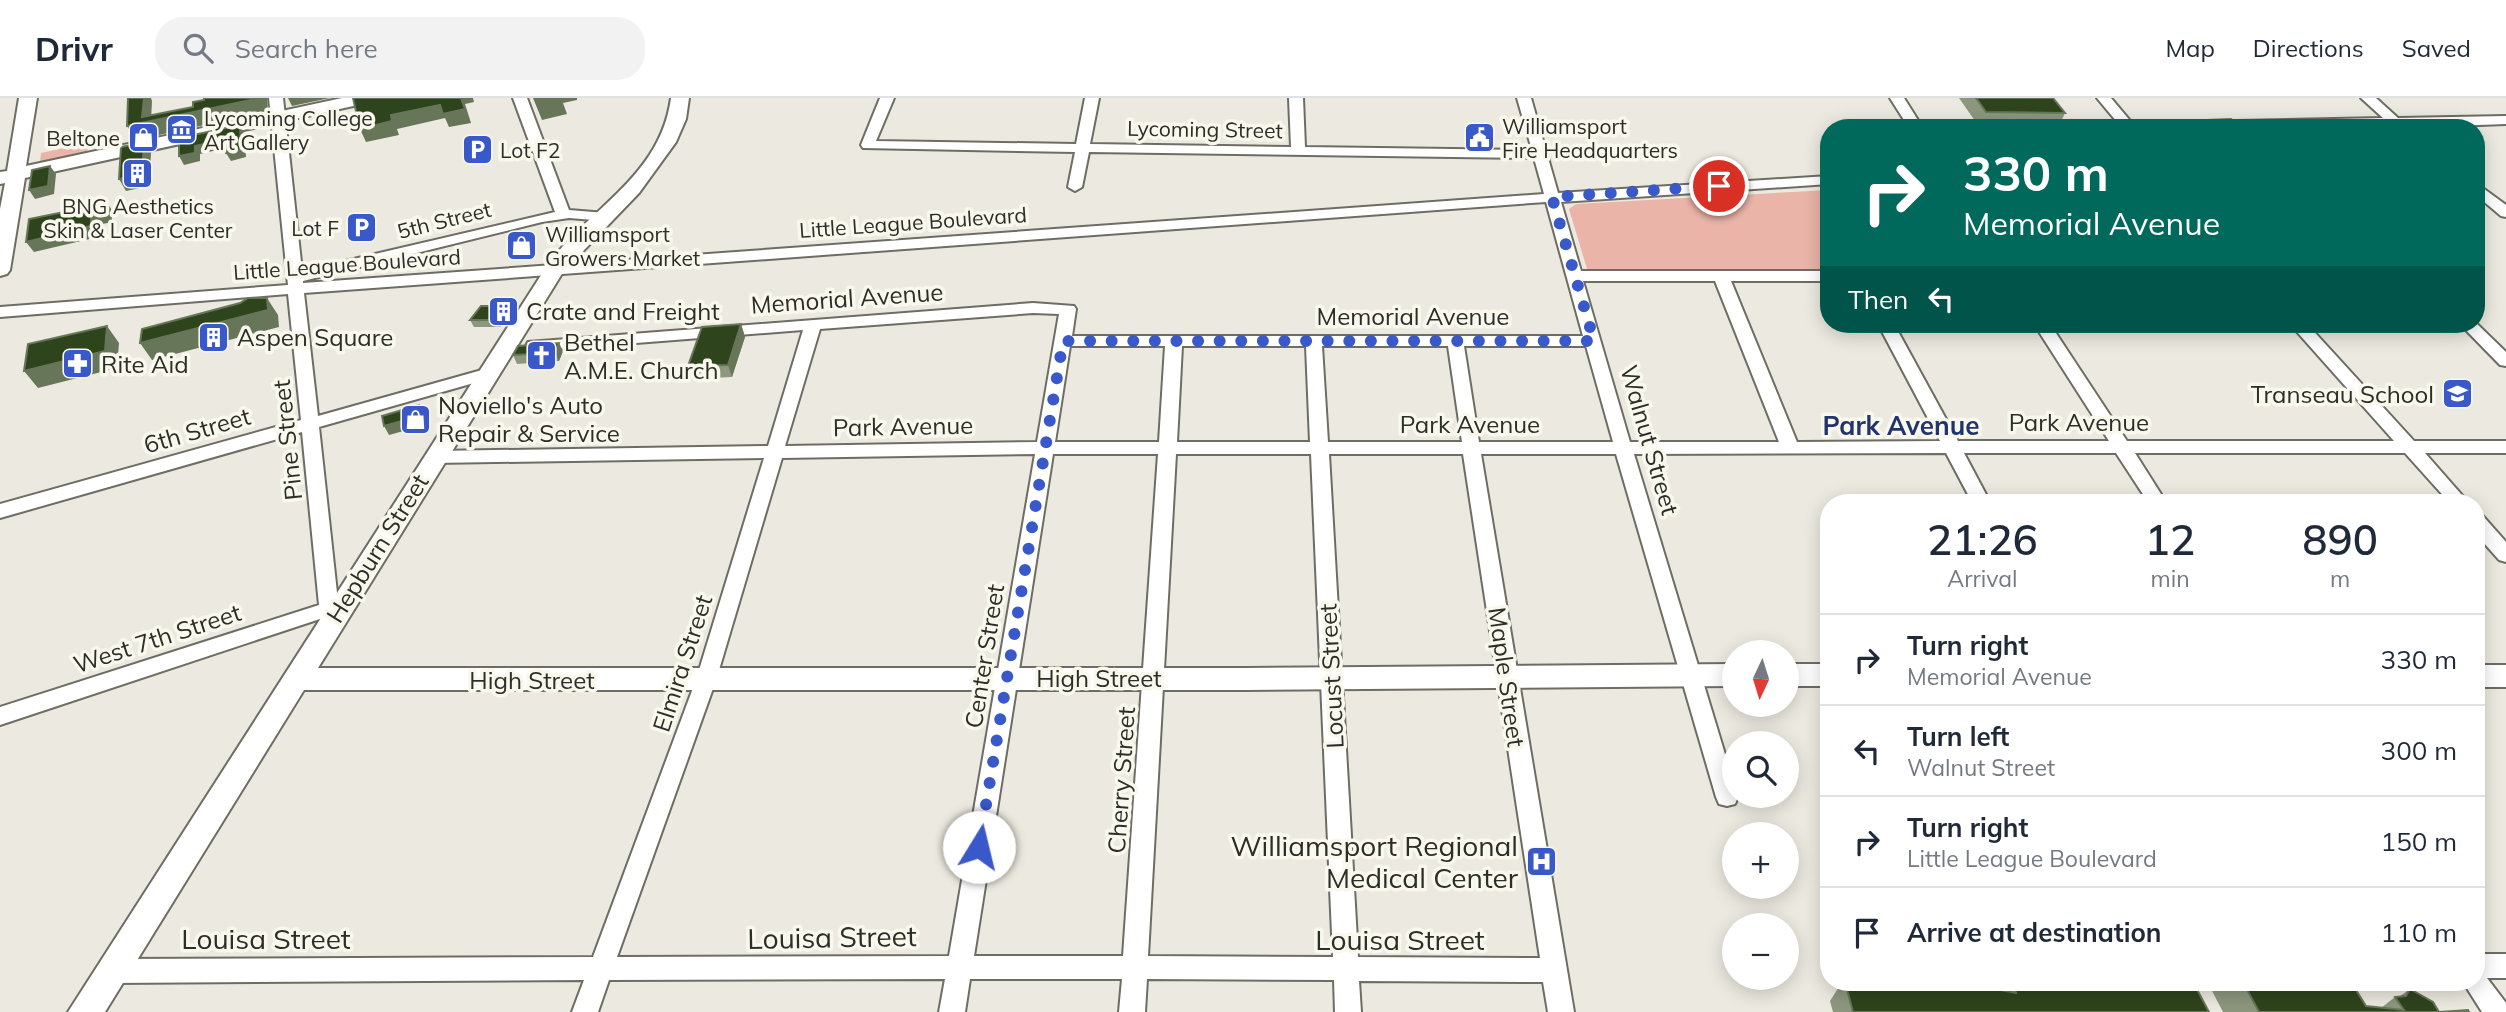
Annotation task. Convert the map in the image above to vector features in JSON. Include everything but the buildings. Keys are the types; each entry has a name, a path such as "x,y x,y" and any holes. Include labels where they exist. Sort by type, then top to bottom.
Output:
{"main road":[{"path":"0,270 7,176 27,98"},
{"path":"7,176 368,98"},
{"name":"Hepburn Street","path":"85,1012 295,678 334,609 555,269 639,181 664,148 683,104"},
{"path":"1799,675 1820,675"},
{"name":"High Street","path":"295,678 706,680 1722,676"},
{"path":"2485,676 2506,676"}],"street":[{"name":"Pine Street","path":"276,98 294,284 334,609"},
{"path":"520,98 563,214"},
{"name":"Lycoming Street","path":"887,98 868,145 1541,154"},
{"path":"1075,187 1092,98"},
{"path":"1296,98 1298,151"},
{"name":"Walnut Street","path":"1524,98 1623,448 1722,781"},
{"path":"1897,98 1910,119"},
{"path":"2104,98 2121,119"},
{"path":"2368,98 2391,119"},
{"path":"2485,121 2506,120"},
{"name":"Little League Boulevard","path":"0,312 294,284 555,269 1552,197 1820,181"},
{"path":"2485,194 2503,208"},
{"path":"2485,207 2503,208"},
{"name":"5th Street","path":"294,284 563,214 606,217"},
{"path":"1576,276 1820,276"},
{"path":"1721,276 1790,447"},
{"name":"Memorial Avenue","path":"505,348 1033,308 1068,309"},
{"name":"Center Street","path":"952,1012 1068,309"},
{"name":"Elmira Street","path":"585,1012 706,680 813,325"},
{"path":"1891,333 1977,494"},
{"path":"2048,333 2152,494"},
{"path":"2306,333 2452,494"},
{"path":"2477,333 2506,361"},
{"name":"Memorial Avenue","path":"1063,341 1594,341"},
{"name":"Cherry Street","path":"1132,1012 1174,341"},
{"name":"Locust Street","path":"1314,341 1348,1012"},
{"name":"Maple Street","path":"1455,341 1561,1012"},
{"name":"6th Street","path":"0,511 489,373"},
{"name":"Park Avenue","path":"435,457 1045,448 2506,447"},
{"path":"2485,531 2506,555"},
{"name":"West 7th Street","path":"0,716 334,609"},
{"path":"2485,966 2506,967"},
{"name":"Louisa Street","path":"112,971 600,971 960,967 1134,970 1554,970"},
{"path":"2482,991 2497,1012"}],"shaded area":[{"path":"88,143 87,153 40,163 41,153"},
{"path":"1820,190 1820,269 1587,269 1569,209 1576,204"}],"place":[{"name":"Lycoming College Art Gallery","path":"181,130"},
{"name":"Beltone","path":"143,138"},
{"name":"Williamsport Fire Headquarters","path":"1479,138"},
{"name":"Lot F2","path":"477,150"},
{"name":"BNG Aesthetics Skin & Laser Center","path":"138,174"},
{"name":"Lot F","path":"362,228"},
{"name":"Williamsport Growers Market","path":"522,246"},
{"name":"Crate and Freight","path":"503,311"},
{"name":"Aspen Square","path":"214,337"},
{"name":"Bethel A.M.E. Church","path":"541,356"},
{"name":"Rite Aid","path":"78,364"},
{"name":"Transeau School","path":"2457,394"},
{"name":"Noviello's Auto Repair & Service","path":"415,419"},
{"name":"Williamsport Regional Medical Center","path":"1541,861"}],"district":[{"name":"Park Avenue","path":"1901,425"}],"route":[{"path":"979,847 1063,341 1594,341 1552,197 1719,186"}]}
